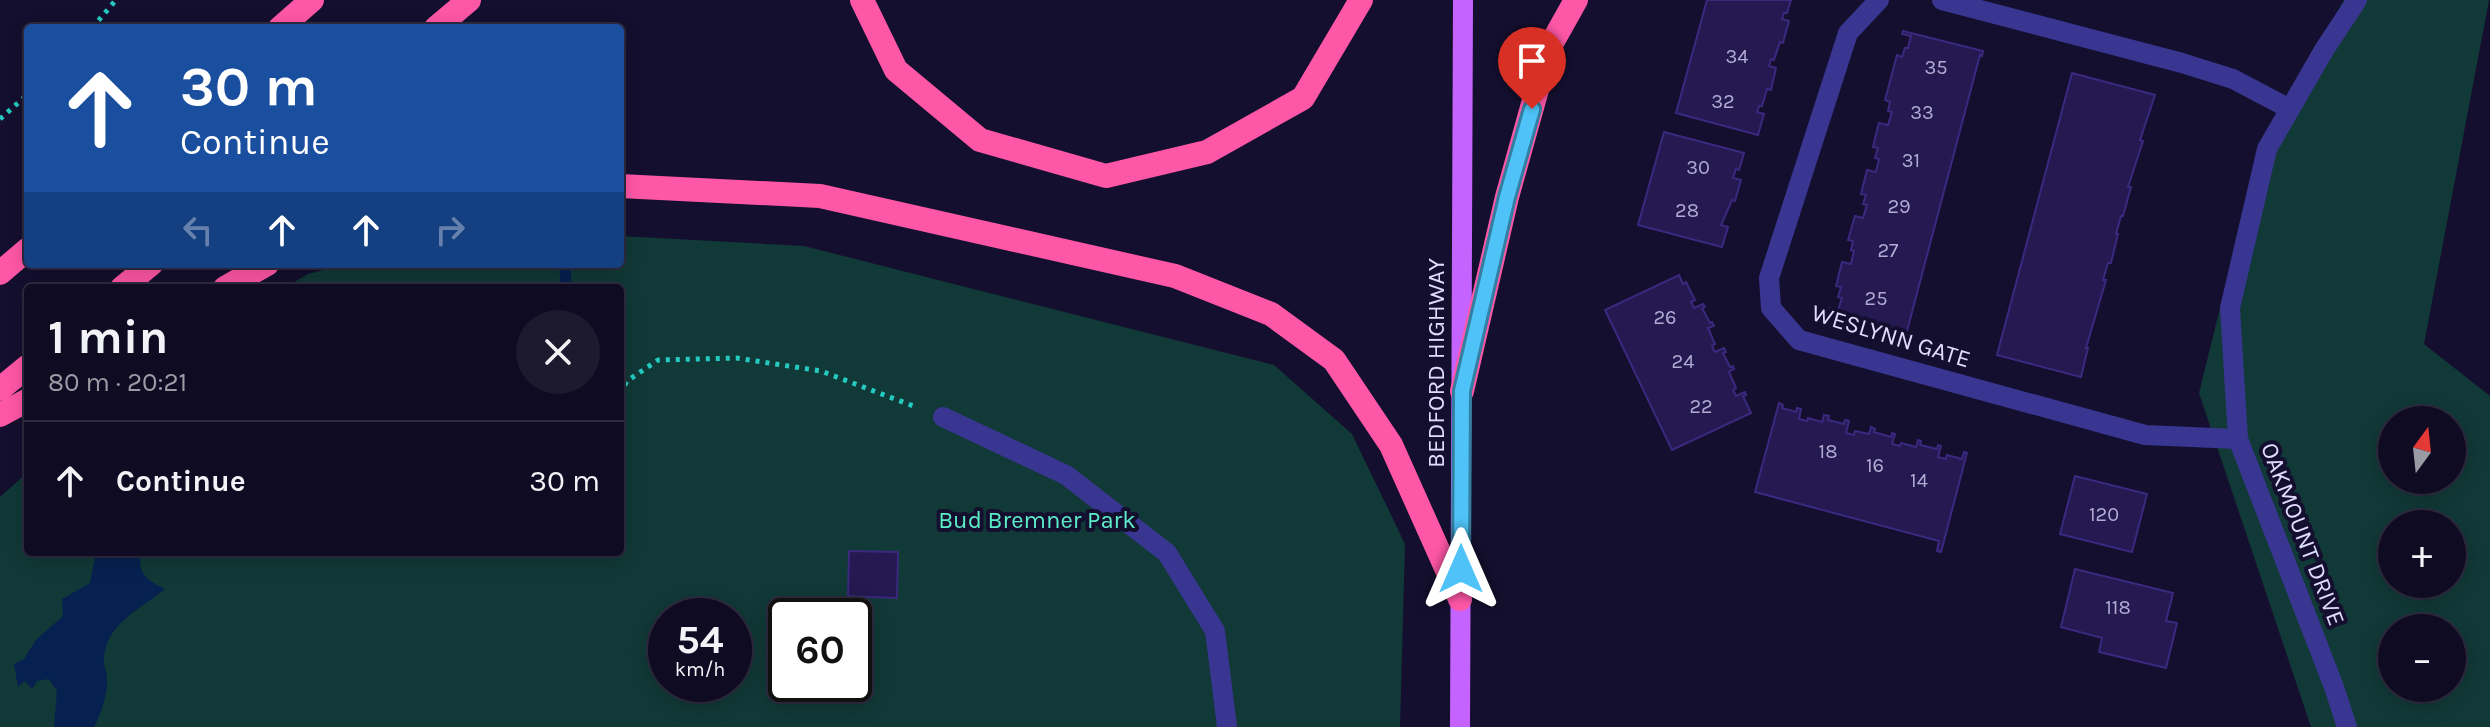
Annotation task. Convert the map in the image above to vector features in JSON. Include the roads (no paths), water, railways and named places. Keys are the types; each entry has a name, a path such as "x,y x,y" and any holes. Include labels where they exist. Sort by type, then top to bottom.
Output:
{"highway":[{"path":"285,24 312,0"},
{"path":"441,24 469,0"},
{"path":"862,0 896,70 980,140 1106,176 1207,152 1303,98 1361,0"},
{"path":"1462,391 1507,197 1548,50 1576,0"},
{"path":"624,186 820,196 1175,276 1271,314 1334,360 1391,445 1460,599"},
{"path":"0,273 24,252"},
{"path":"127,284 146,268"},
{"path":"232,284 260,268"},
{"path":"0,389 24,369"},
{"path":"0,415 24,402"}],"main road":[{"name":"BEDFORD HIGHWAY","path":"1460,727 1463,0"}],"street":[{"name":"WESLYNN GATE","path":"1879,0 1848,33 1769,278 1771,308 1799,340 2145,435 2238,439"},
{"path":"1942,0 2182,63 2233,79 2290,109"},
{"name":"OAKMOUNT DRIVE","path":"2347,727 2238,439 2230,308 2267,149 2357,0"},
{"path":"943,417 1066,475 1167,553 1215,631 1227,727"}],"water":[{"path":"95,556 141,556 142,571 153,583 165,589 126,618 111,636 104,659 106,690 94,727 54,727 57,691 49,679 37,681 32,689 25,681 18,687 14,664 24,659 36,640 63,616 62,599 90,583"}],"waterway":[{"path":"565,268 566,284"}],"park label":[{"name":"Bud Bremner Park","path":"1037,520"}]}
